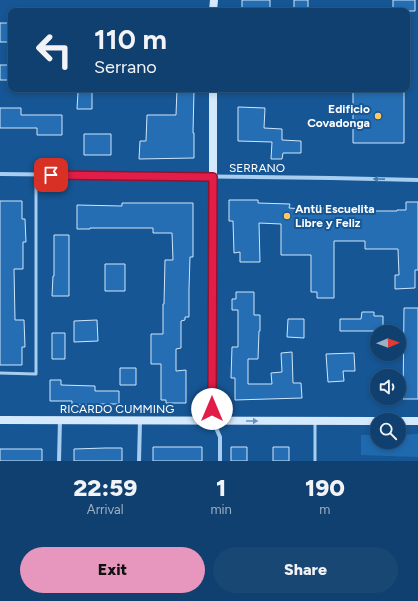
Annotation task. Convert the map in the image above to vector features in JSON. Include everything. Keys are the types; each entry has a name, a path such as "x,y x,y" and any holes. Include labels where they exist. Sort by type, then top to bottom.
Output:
{"main road":[{"path":"213,92 213,421"},
{"name":"RICARDO CUMMING","path":"0,420 370,421"},
{"path":"406,421 418,421"}],"street":[{"name":"SERRANO","path":"0,174 418,180"},
{"path":"59,461 60,420"},
{"path":"139,461 140,421"},
{"path":"213,421 220,437 220,461"}],"lane":[{"path":"0,374 36,374 36,175"},
{"path":"315,421 315,461"}],"shaded area":[{"path":"418,434 418,457 361,455 361,435 370,435 370,449 406,449 406,435"}],"building":[{"path":"242,0 270,0 270,8 242,8"},
{"path":"294,0 308,0 308,8 294,8"},
{"path":"393,0 415,0 415,11 410,11 410,8 393,8"},
{"path":"0,23 8,23 8,42 0,42"},
{"path":"0,65 8,65 8,80 0,80"},
{"path":"78,92 92,92 92,109 77,109"},
{"path":"177,92 194,92 194,158 139,159 140,141 146,141 147,115 176,115"},
{"name":"Edificio Covadonga","path":"353,92 404,92 404,143 353,143"},
{"path":"238,107 265,108 264,128 282,129 282,140 301,141 301,153 283,153 282,159 271,159 272,142 238,141"},
{"path":"0,108 21,108 21,115 62,115 62,135 37,135 37,128 0,128"},
{"path":"84,134 111,134 111,155 84,155"},
{"path":"229,200 258,200 258,203 290,204 289,208 303,209 349,207 349,211 406,210 406,202 418,202 418,270 415,270 415,288 395,289 395,275 399,275 398,249 365,249 365,241 334,241 334,298 317,298 317,292 311,292 311,255 281,255 281,224 259,223 260,262 240,262 240,252 234,253 233,221 229,221"},
{"path":"0,201 22,201 22,219 25,219 26,242 23,242 23,269 14,269 15,320 24,320 25,347 22,347 22,365 0,365"},
{"path":"122,203 193,203 193,257 190,257 189,317 185,317 185,320 181,321 181,348 176,349 176,371 186,370 186,403 166,403 166,400 161,400 161,364 151,364 151,334 163,334 165,260 173,260 172,233 153,233 153,228 77,229 77,205 122,206"},
{"path":"54,235 69,235 69,296 52,296 54,276"},
{"path":"105,264 125,264 125,291 105,291"},
{"path":"236,292 254,292 254,315 260,315 258,359 248,359 248,384 272,384 271,373 282,372 281,353 292,352 293,383 301,383 302,398 235,400 235,378 231,378 232,347 238,347 238,310 232,310 232,299 236,299"},
{"path":"404,308 418,308 418,399 406,399 406,369 403,369 403,361 406,361 406,325 404,325"},
{"path":"362,312 374,312 374,316 383,316 383,325 370,325 370,331 340,331 340,319 361,319"},
{"path":"288,319 304,319 304,338 287,337"},
{"path":"97,320 98,341 74,342 74,321"},
{"path":"52,333 65,333 65,359 52,359"},
{"path":"354,353 355,371 343,371 344,381 328,382 326,354"},
{"path":"120,368 136,368 136,385 120,385"},
{"path":"50,380 61,380 61,385 95,386 95,391 119,391 119,404 72,405 72,401 50,401"},
{"path":"153,447 202,447 202,461 153,461"},
{"path":"231,447 247,447 247,461 231,461"},
{"path":"273,447 289,447 289,461 273,461"},
{"path":"122,448 122,461 74,461 74,449"},
{"path":"0,449 42,449 42,461 0,461"}],"place":[{"name":"Edificio Covadonga","path":"378,116"},
{"name":"Antü Escuelita Libre y Feliz","path":"287,216"}],"route":[{"path":"51,175 213,177 212,409"}]}
